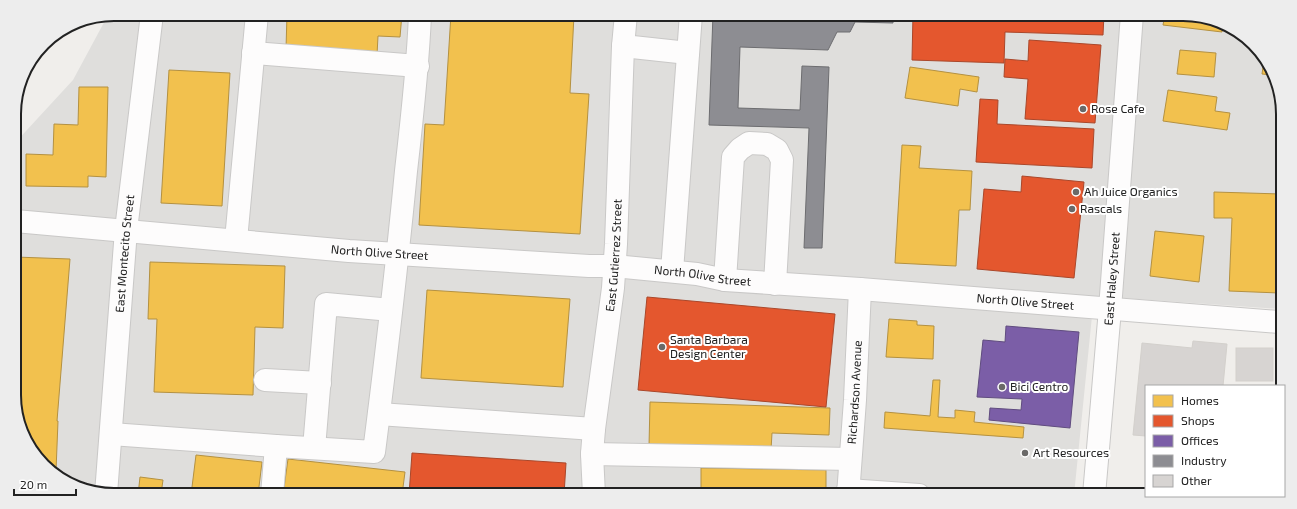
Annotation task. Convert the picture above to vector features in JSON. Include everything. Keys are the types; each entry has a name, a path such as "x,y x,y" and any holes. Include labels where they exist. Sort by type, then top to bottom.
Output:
{"street":[{"name":"East Montecito Street","path":"107,487 126,230 151,21"},
{"path":"236,240 256,21"},
{"path":"111,434 374,452 398,254 411,118 418,66 420,21"},
{"name":"East Gutierrez Street","path":"594,488 592,454 594,429 613,288 616,244 623,46 625,21"},
{"path":"672,271 690,21"},
{"name":"East Haley Street","path":"1095,488 1110,309 1131,21"},
{"path":"623,46 688,53"},
{"path":"254,53 418,66"},
{"path":"725,280 733,157 740,149 749,143 767,144 777,150 782,160 774,284"},
{"name":"North Olive Street","path":"21,221 398,254 589,266 614,266 697,274 725,280 860,289 1276,322"},
{"name":"Richardson Avenue","path":"848,488 860,289"},
{"path":"314,448 326,304 391,310"},
{"path":"265,380 320,383"},
{"path":"379,414 594,429"},
{"path":"273,488 276,446"},
{"path":"592,454 850,459"}],"shaded area":[{"path":"108,21 1189,21 1201,23 1224,31 1244,44 1260,63 1273,90 1276,114 1276,309 1094,296 1075,488 114,488 96,486 73,478 53,465 44,456 26,425 21,401 21,136 73,80 104,22"}],"building: Homes":[{"path":"287,21 401,21 400,37 378,36 377,55 286,49"},
{"path":"451,21 574,21 570,93 589,94 580,234 419,225 425,124 444,125"},
{"path":"1164,21 1189,21 1213,26 1222,30 1222,32 1163,25"},
{"path":"1180,50 1216,53 1214,77 1177,74"},
{"path":"910,67 979,77 977,92 960,89 958,106 905,98"},
{"path":"1263,68 1267,75 1262,74"},
{"path":"169,70 230,73 222,206 161,203"},
{"path":"79,87 108,87 106,177 88,176 88,187 26,186 26,154 53,155 54,124 78,125"},
{"path":"1168,90 1217,97 1215,111 1230,113 1227,130 1163,121"},
{"path":"902,145 921,146 919,168 972,171 970,210 959,210 956,266 895,263"},
{"path":"1214,192 1276,194 1276,293 1229,291 1232,218 1214,218"},
{"path":"1155,231 1204,236 1199,282 1150,276"},
{"path":"21,257 70,259 58,421 56,467 44,456 37,446 26,425 23,413 21,401"},
{"path":"150,262 285,266 283,328 255,327 253,395 154,392 157,319 148,319"},
{"path":"427,290 570,299 563,387 421,378"},
{"path":"889,319 917,321 917,325 934,326 933,359 886,357"},
{"path":"933,380 940,380 938,417 955,418 955,410 975,412 974,422 1024,427 1023,438 884,428 885,412 930,416"},
{"path":"650,402 830,408 829,435 772,433 771,450 649,446"},
{"path":"196,455 262,462 259,488 192,488"},
{"path":"288,459 405,472 403,488 284,488"},
{"path":"701,468 826,470 826,488 701,488"},
{"path":"140,477 163,480 162,488 139,488"}],"building: Shops":[{"path":"913,21 1104,21 1103,35 1005,32 1004,63 912,60"},
{"path":"1029,40 1101,45 1095,123 1025,119 1028,79 1004,77 1005,59 1028,61"},
{"path":"980,99 998,100 997,124 1094,129 1092,168 976,162"},
{"path":"1022,176 1084,182 1074,278 977,269 984,189 1021,192"},
{"path":"647,297 835,314 826,407 638,390"},
{"path":"412,453 566,463 564,488 410,488"}],"building: Offices":[{"path":"1006,326 1079,332 1070,428 989,420 990,408 1021,410 1022,399 977,397 983,340 1005,342"}],"building: Industry":[{"path":"713,21 893,21 893,23 855,22 850,32 837,32 828,50 740,47 738,108 800,110 802,66 829,67 822,248 804,248 809,128 709,125"}],"building: Other":[{"path":"1193,341 1227,344 1223,385 1145,385 1145,436 1133,435 1142,343 1192,348"},
{"path":"1236,348 1273,348 1273,381 1236,381"}],"place":[{"name":"Rose Cafe","path":"1083,109"},
{"name":"Ah Juice Organics","path":"1076,192"},
{"name":"Rascals","path":"1072,209"},
{"name":"Santa Barbara Design Center","path":"662,347"},
{"name":"Bici Centro","path":"1002,387"},
{"name":"Art Resources","path":"1025,453"}]}
